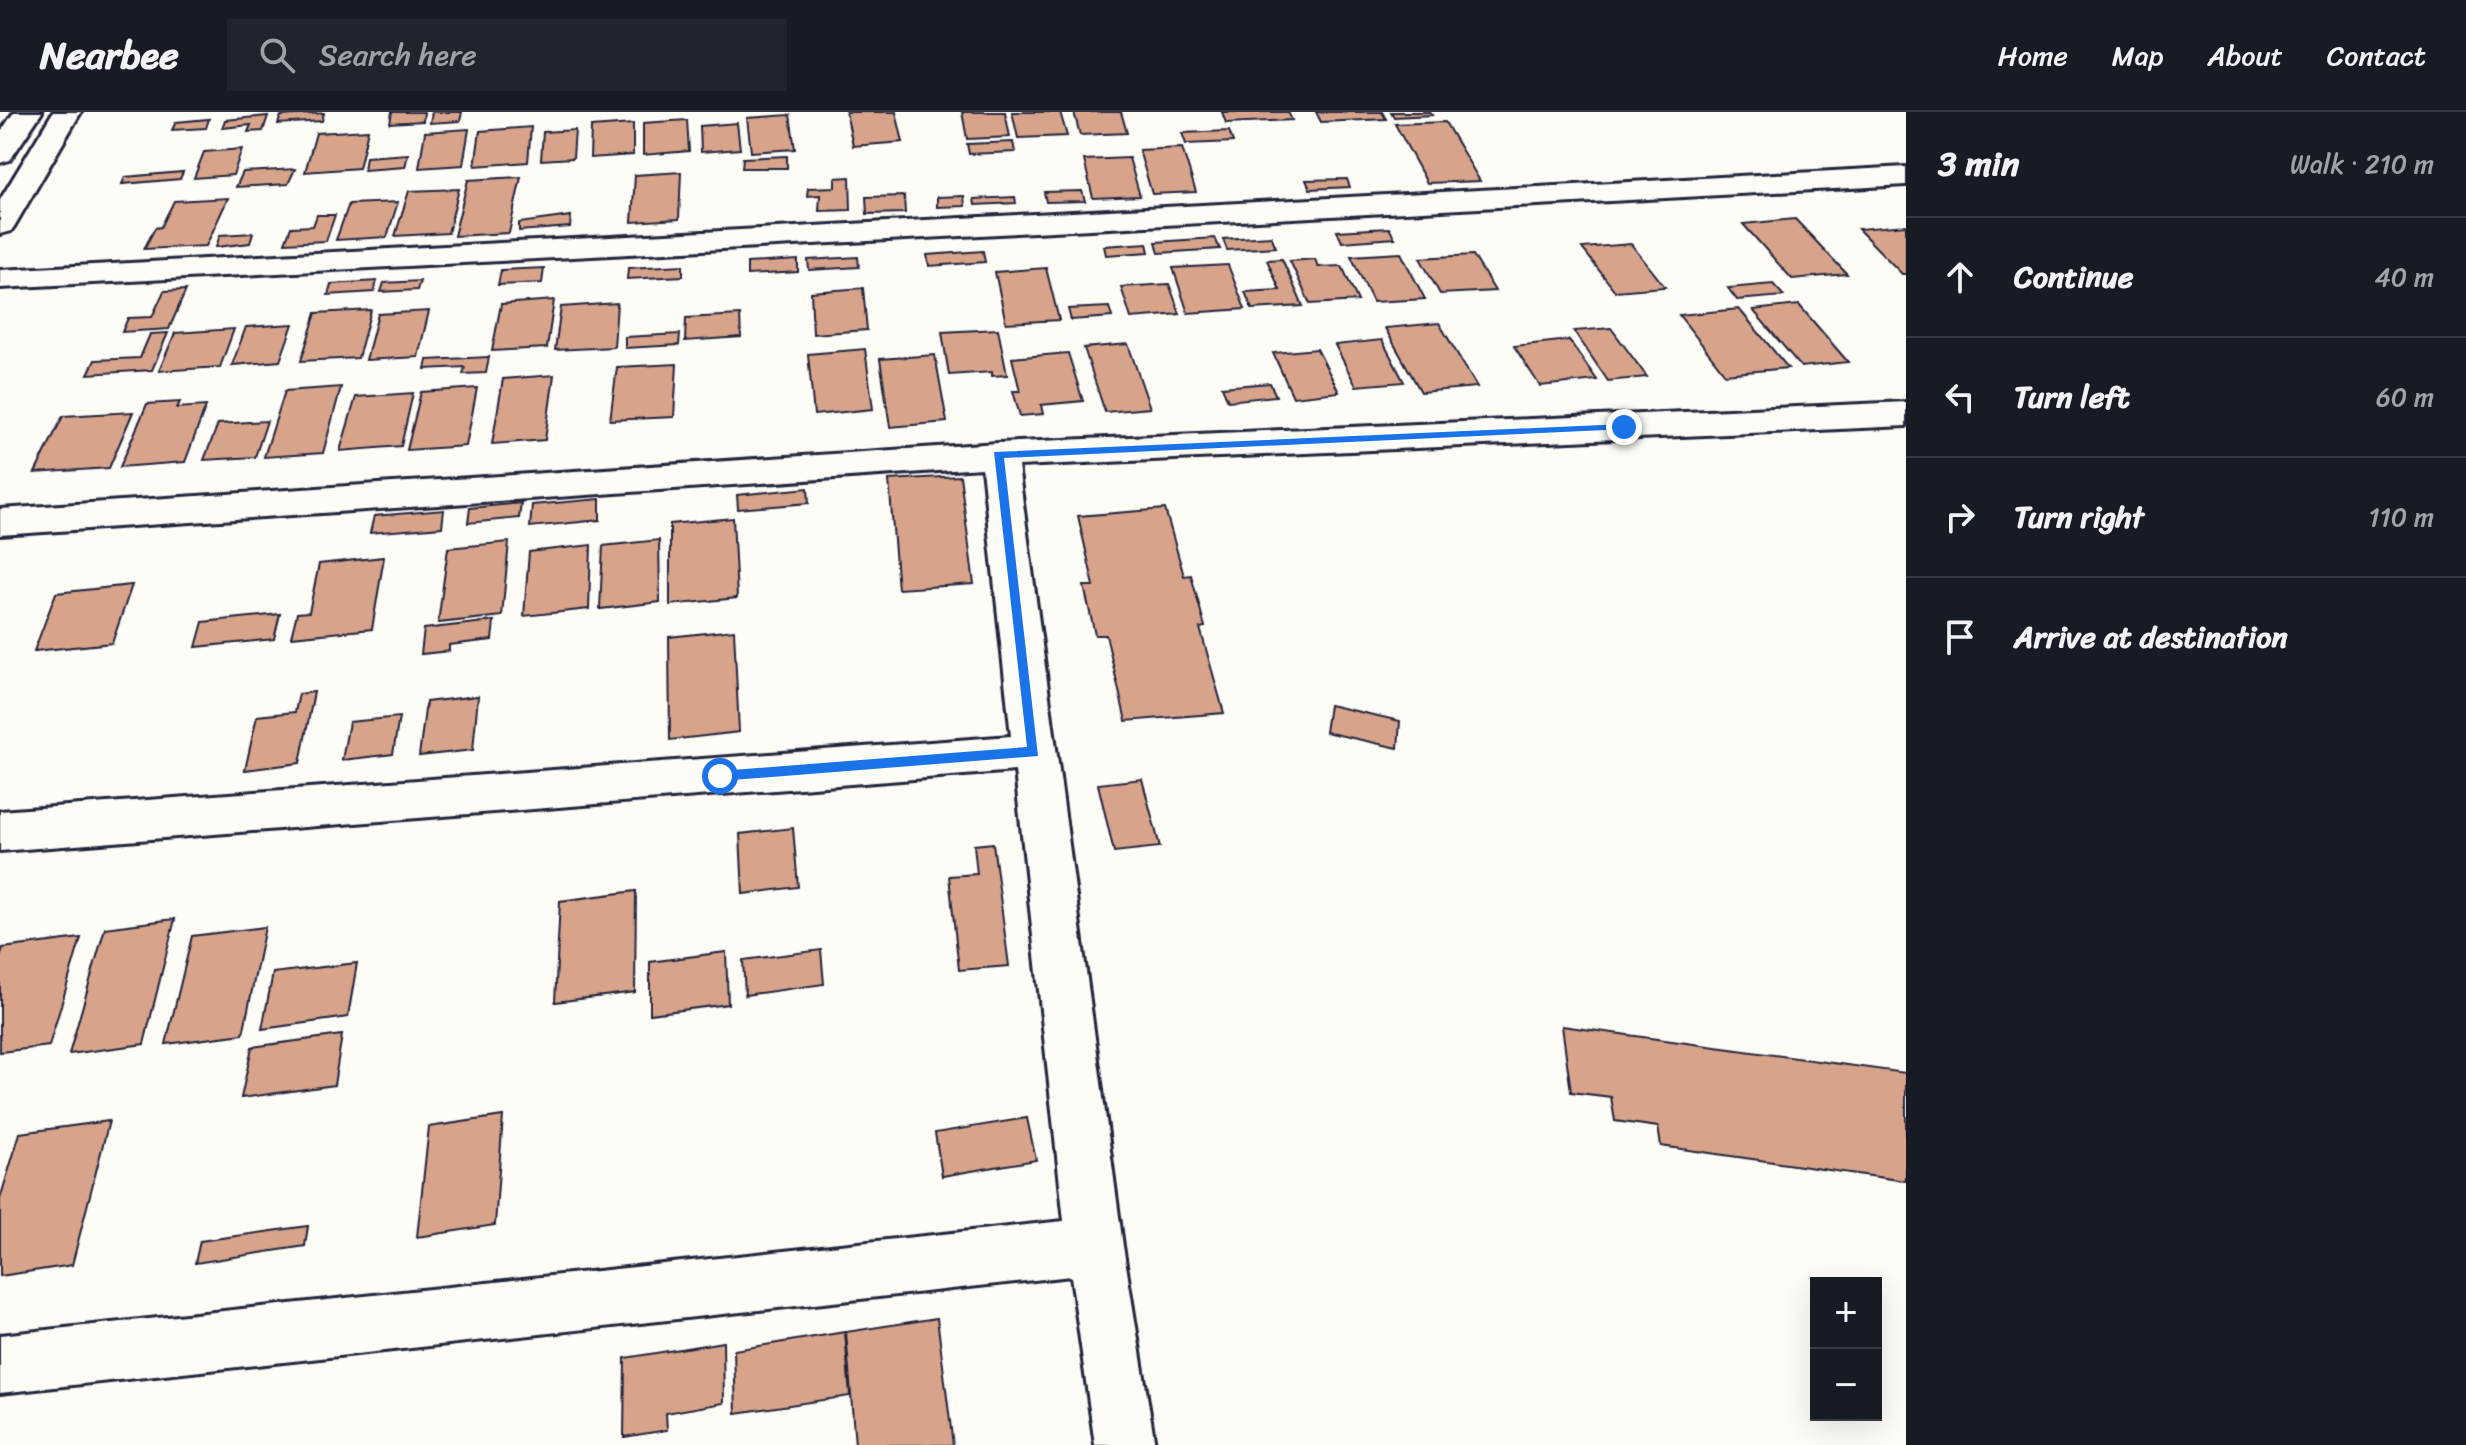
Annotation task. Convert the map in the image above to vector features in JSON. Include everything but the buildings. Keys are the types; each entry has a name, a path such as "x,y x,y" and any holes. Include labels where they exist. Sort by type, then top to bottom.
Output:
{"street":[{"path":"0,154 28,112"},
{"path":"0,225 11,188 67,112"},
{"path":"0,279 1906,176"},
{"path":"0,522 998,455 1906,414"},
{"path":"998,455 1095,1246 1125,1445"},
{"path":"0,831 1034,752"},
{"path":"0,1364 1095,1246"}],"route":[{"path":"720,776 1034,752 998,455 1624,427"}]}
